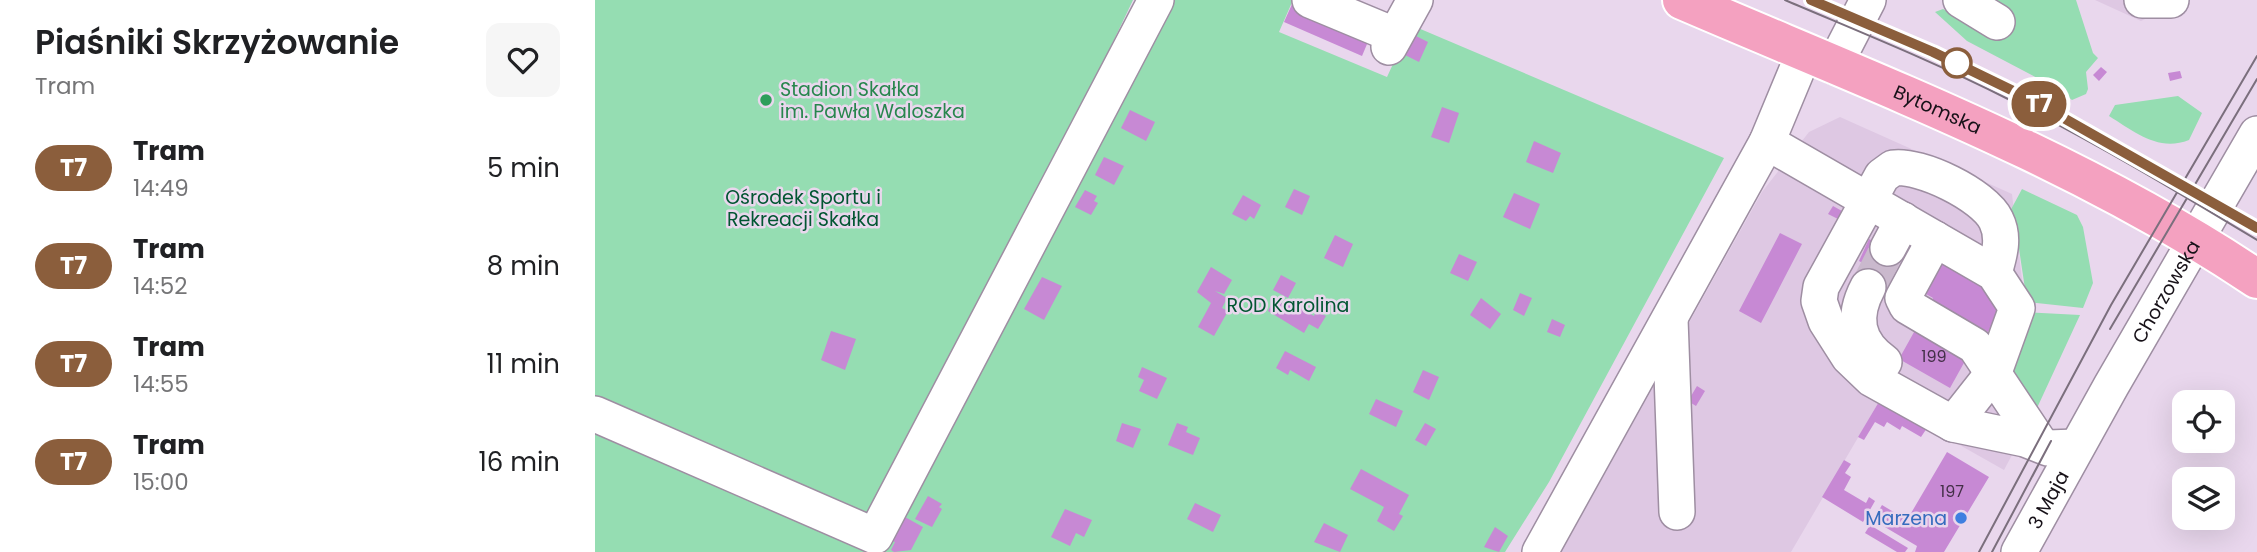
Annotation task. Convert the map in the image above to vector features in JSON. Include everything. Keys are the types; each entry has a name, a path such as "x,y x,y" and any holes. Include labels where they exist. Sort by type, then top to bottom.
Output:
{"main road":[{"name":"Bytomska","path":"1682,0 2073,172 2196,239 2257,279"}],"street":[{"path":"595,414 875,536 1156,0"},
{"path":"1310,0 1391,41 1415,0"},
{"path":"1540,552 1767,142 1819,59 1868,0"},
{"path":"1961,0 1997,22"},
{"path":"2142,0 2171,0"},
{"name":"Chorzowska","path":"2076,447 2257,134"},
{"path":"1767,142 1868,200 1896,234 1935,239 1994,273 2017,308 1994,372 1966,420"},
{"path":"1994,273 2002,246 1997,221 1979,200 1962,190 1903,166 1893,168 1882,176 1821,287 1819,301 1826,321 1849,357 1872,379 1966,420 2039,442 2048,448 2076,447"},
{"path":"1935,239 1903,298 1907,306 1975,346 2039,442"},
{"path":"1868,287 1858,313 1858,329 1871,352 1966,420"},
{"path":"1670,318 1677,512"},
{"name":"3 Maja","path":"2019,552 2076,447"}],"shaded area":[{"path":"2095,0 2183,0 2141,21"},
{"path":"1840,117 2012,194 2037,408 2004,470 1880,400 1791,552 1561,552 1762,192 1809,132"}],"green space":[{"name":"Ośrodek Sportu i Rekreacji Skałka","path":"595,0 1133,0 870,552 595,552"},
{"name":"ROD Karolina","path":"1169,0 1293,0 1279,32 1387,77 1411,25 1724,158 1549,482 1505,552 877,552"},
{"path":"1989,0 2076,0 2093,53 2098,58 2086,72 2086,94 2072,100 2060,90 1967,41 1935,12 1943,9 1994,38"},
{"path":"2178,96 2202,113 2189,140 2167,144 2147,139 2109,116 2115,105"},
{"path":"2022,189 2077,215 2083,227 2093,283 2083,308 2027,302 2018,242 2008,215"},
{"path":"2025,312 2080,315 2037,408 2011,374"}],"building":[{"path":"1293,2 1370,37 1362,56 1284,22"},
{"path":"1410,33 1428,42 1419,62 1401,53"},
{"path":"2101,67 2107,72 2099,81 2093,75"},
{"path":"2180,71 2182,78 2170,81 2168,73"},
{"path":"1442,107 1459,113 1449,143 1431,137"},
{"path":"1130,110 1155,122 1146,141 1121,128"},
{"path":"1534,141 1561,153 1553,173 1526,162"},
{"path":"1104,157 1124,166 1114,185 1095,175"},
{"path":"1294,189 1310,196 1302,215 1285,207"},
{"path":"1085,190 1097,196 1094,201 1098,203 1091,215 1075,207"},
{"path":"1514,193 1540,204 1530,229 1503,217"},
{"path":"1243,195 1261,205 1254,219 1250,216 1246,221 1232,214"},
{"path":"1833,206 1842,211 1838,219 1828,214"},
{"path":"1780,233 1802,244 1761,323 1739,311"},
{"path":"1335,235 1353,244 1343,267 1324,258"},
{"path":"1869,239 1896,253 1877,291 1858,281 1866,265 1859,261"},
{"path":"1924,253 2006,300 1988,332 1969,321 1955,344 1970,352 1950,388 1899,359 1933,298 1907,283"},
{"path":"1459,254 1477,262 1468,281 1450,273"},
{"path":"1211,267 1232,280 1224,294 1215,291 1227,298 1222,308 1228,311 1214,336 1198,327 1211,303 1197,292"},
{"path":"1281,275 1296,283 1288,298 1273,290"},
{"path":"1042,277 1062,286 1044,320 1024,309"},
{"path":"1520,293 1532,298 1524,316 1513,310"},
{"path":"1481,298 1501,314 1490,329 1470,315"},
{"path":"1274,299 1285,305 1288,301 1314,316 1316,311 1326,316 1318,329 1309,324 1304,333 1268,311"},
{"path":"1552,319 1565,325 1560,337 1547,332"},
{"path":"831,331 856,339 845,370 821,360"},
{"path":"1285,351 1316,367 1309,381 1290,370 1288,375 1276,368"},
{"path":"1142,367 1167,378 1157,399 1139,391 1144,380 1138,377"},
{"path":"1423,370 1439,377 1429,400 1413,392"},
{"path":"1697,386 1705,391 1696,406 1688,401"},
{"path":"1376,399 1403,411 1396,427 1369,414"},
{"path":"1880,400 1927,428 1921,437 1902,426 1900,430 1887,422 1884,427 1875,422 1864,440 1858,437"},
{"path":"1122,423 1141,429 1133,448 1116,441"},
{"path":"1177,423 1188,427 1186,432 1200,438 1193,455 1168,445"},
{"path":"1425,423 1436,429 1426,446 1415,440"},
{"path":"1947,452 1989,477 1944,552 1915,552 1917,546 1873,520 1882,505 1907,520"},
{"path":"1844,460 1851,464 1845,473 1851,477 1844,490 1866,503 1869,497 1875,501 1863,522 1822,497"},
{"path":"1361,469 1409,495 1399,514 1403,516 1394,531 1377,521 1384,507 1350,489"},
{"path":"928,496 942,504 932,527 915,519"},
{"path":"1195,503 1221,515 1213,532 1187,519"},
{"path":"1065,509 1092,520 1084,537 1076,533 1070,546 1051,537"},
{"path":"905,517 923,527 911,550 894,552 891,550 895,542 892,541"},
{"path":"1324,523 1348,535 1340,552 1314,542"},
{"path":"1870,525 1908,548 1905,552 1897,552 1865,533"},
{"path":"1495,527 1508,536 1499,552 1484,547"}],"tunnel":[{"path":"1868,287 1888,248"}],"tram line":[{"path":"1785,0 1981,85 2134,167 2257,240"},
{"name":"T7","path":"1811,0 1958,63 2032,100 2126,151 2257,228"},
{"path":"1979,552 2111,305 2257,56"},
{"path":"2110,329 2257,79"},
{"path":"1992,552 2051,441"}],"place":[{"name":"Stadion Skałka im. Pawła Waloszka","path":"766,100"},
{"name":"Marzena","path":"1961,518"}]}
